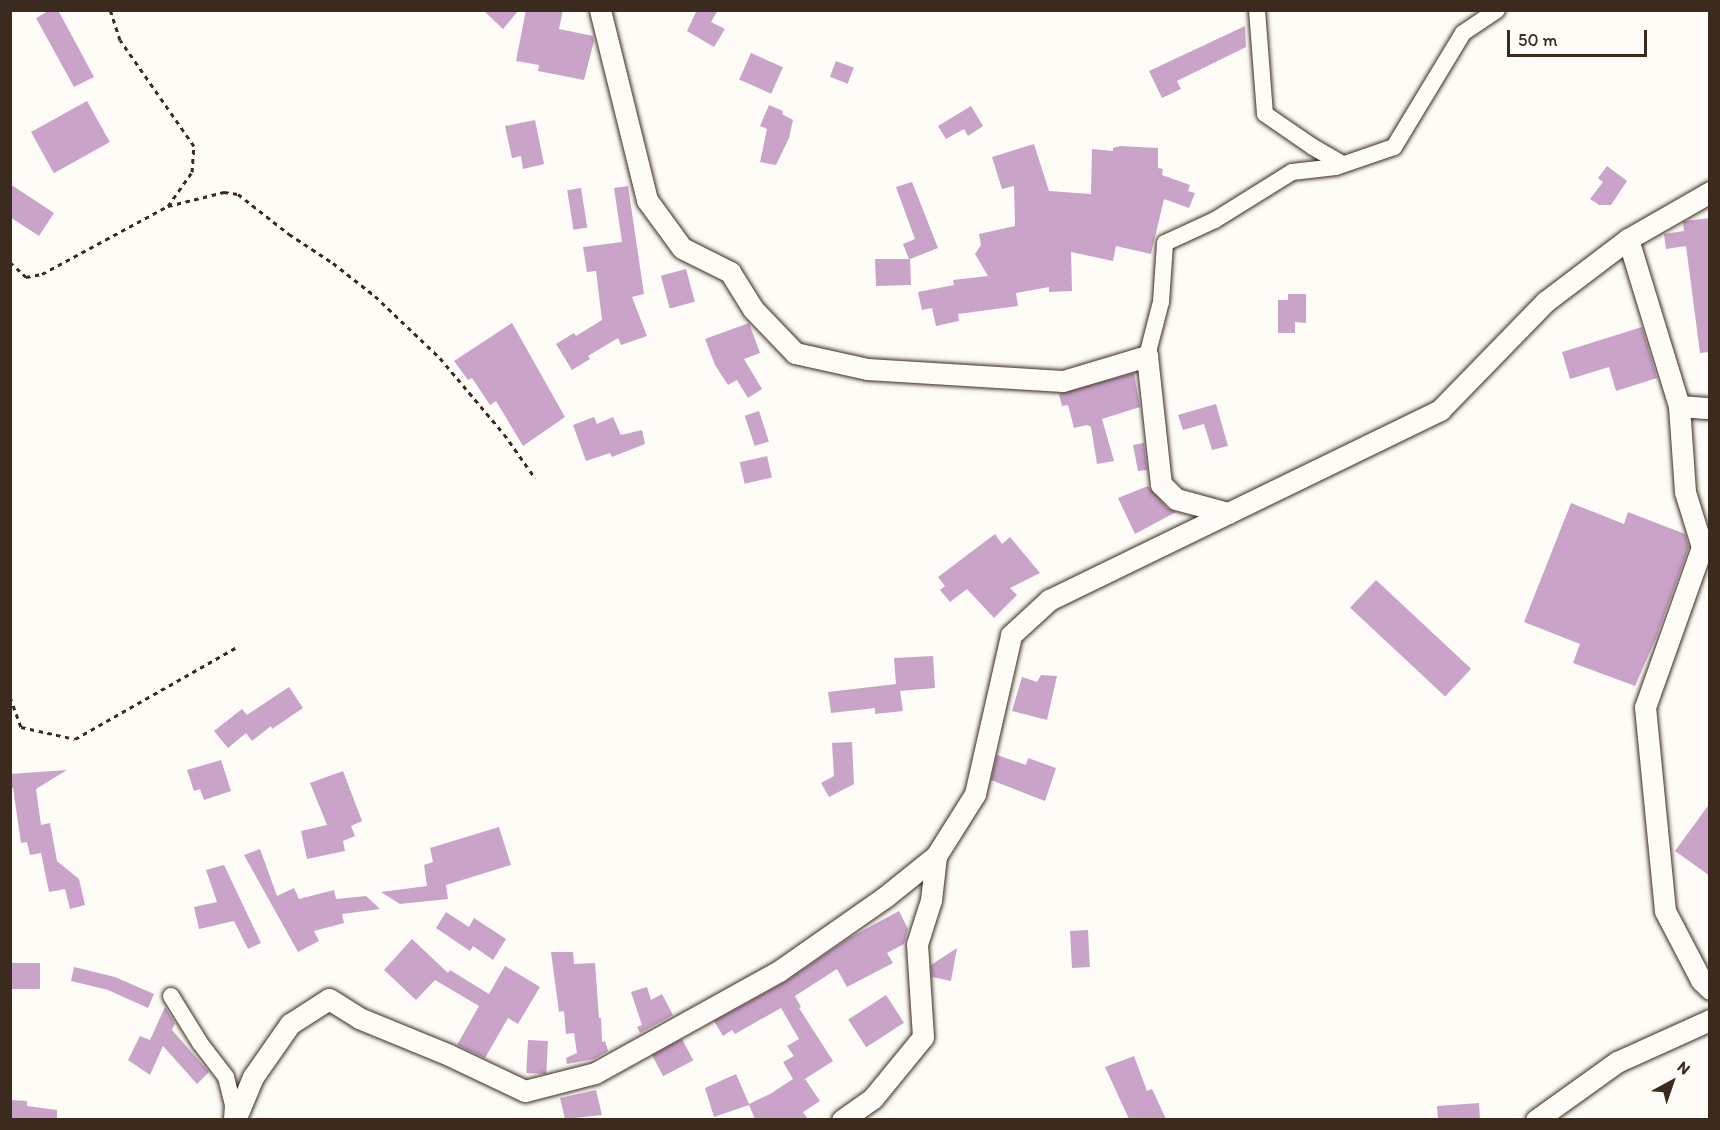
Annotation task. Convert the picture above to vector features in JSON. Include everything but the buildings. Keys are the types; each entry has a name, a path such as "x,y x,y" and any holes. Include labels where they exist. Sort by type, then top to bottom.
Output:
{"street":[{"path":"600,10 617,89 647,200 682,248 730,272 753,309 795,353 867,369 1064,381 1148,356"},
{"path":"1257,10 1264,114 1343,164"},
{"path":"1228,513 1176,499 1161,484 1148,356 1161,302 1165,243 1215,220 1293,172 1343,164 1394,147 1464,33 1497,10"},
{"path":"233,1119 253,1077 290,1024 329,999 359,1018 448,1054 525,1090 596,1073 779,971 885,897 936,856 975,794 1011,636 1049,600 1440,410 1545,302 1628,239 1710,192"},
{"path":"1628,239 1679,406 1685,492 1702,547 1645,707 1665,910 1701,980 1710,988"},
{"path":"1679,406 1710,408"},
{"path":"842,1119 873,1098 923,1037 917,944 931,900 936,856"},
{"path":"171,996 200,1043 226,1077 233,1105 233,1119"},
{"path":"1536,1119 1617,1062 1710,1020"}],"path":[{"path":"110,10 120,40 194,146 192,172 168,206"},
{"path":"10,262 26,277 42,274 168,206 224,192 238,194 375,296 440,358 504,434 535,478"},
{"path":"10,697 21,727 75,739 239,646"}]}
